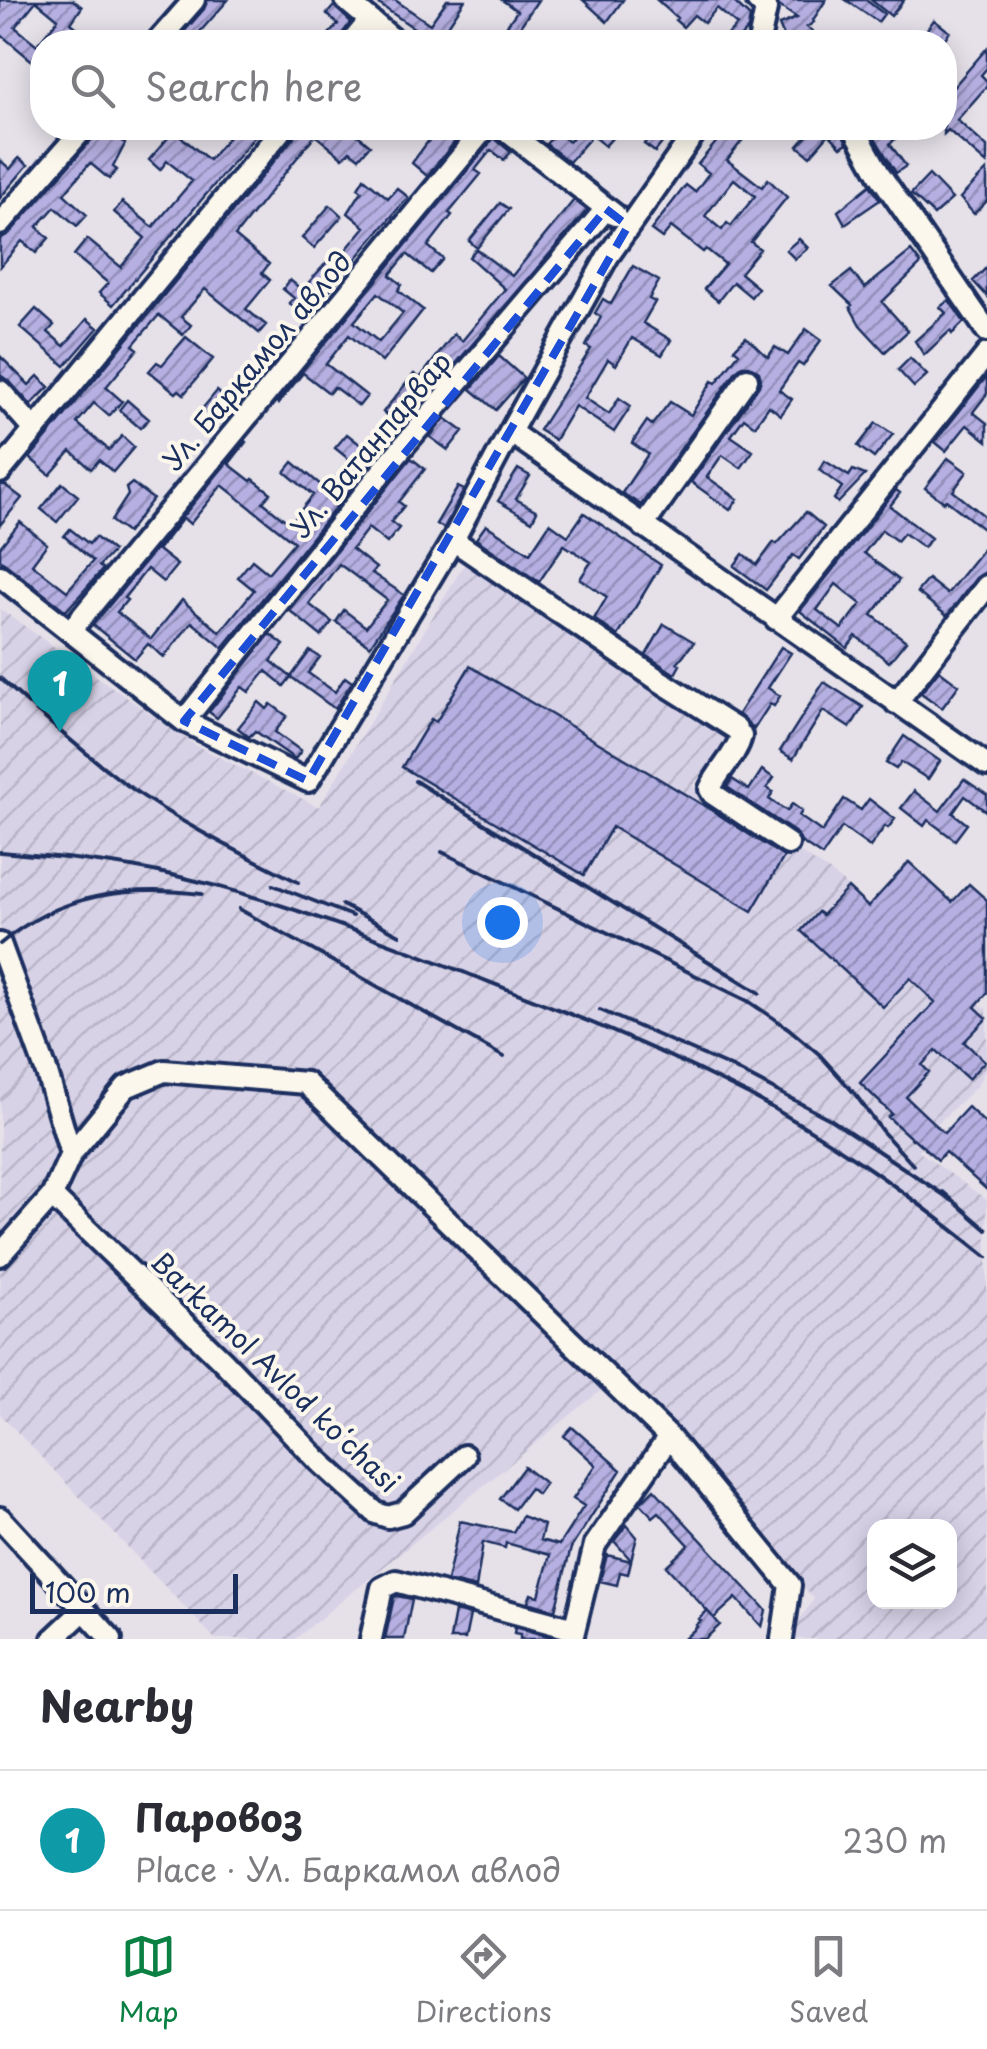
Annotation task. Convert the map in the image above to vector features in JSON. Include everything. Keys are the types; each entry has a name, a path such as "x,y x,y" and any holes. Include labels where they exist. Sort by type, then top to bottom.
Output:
{"street":[{"path":"168,30 194,0"},
{"path":"346,0 382,30"},
{"path":"757,0 766,10 763,30"},
{"path":"362,30 370,20"},
{"path":"0,224 74,140"},
{"path":"0,472 273,140"},
{"name":"Ул. Баркамол авлод","path":"70,630 475,140"},
{"path":"517,140 628,226"},
{"path":"0,576 184,721 308,780 454,540 608,256 689,140"},
{"path":"861,140 880,175 987,331"},
{"name":"Ул. Ватанпарвар","path":"184,721 388,464 606,209"},
{"path":"776,619 987,354"},
{"path":"643,526 747,379"},
{"path":"0,391 35,430"},
{"path":"510,432 987,765"},
{"path":"454,540 736,730 741,736 738,745 710,788 713,794 788,844"},
{"path":"896,703 987,586"},
{"path":"0,944 48,1073 71,1154"},
{"path":"0,1254 52,1196 71,1154 126,1087 164,1071 306,1083 670,1437 790,1585 782,1639"},
{"name":"Barkamol Аvlod koʻchasi","path":"52,1196 376,1514 388,1517 403,1513 464,1456"},
{"path":"371,1639 382,1588 396,1581 573,1634 595,1544 670,1437"},
{"path":"0,1518 110,1639"},
{"path":"53,1639 84,1610"}],"highlighted area":[{"path":"606,209 628,226 308,781 184,721"}],"shaded area":[{"path":"466,561 728,737 693,786 831,872 987,1010 987,1066 977,1086 918,1142 920,1152 987,1200 987,1639 797,1639 791,1632 814,1599 621,1374 295,1639 215,1639 0,1414 0,609 195,745 319,807"}],"building":[{"path":"0,0 73,0 82,7 71,23 80,30 49,30 58,19 36,1 15,27 30,39 30,59 0,34"},
{"path":"207,0 228,0 202,30 186,30"},
{"path":"373,0 395,0 430,24 447,0 465,0 445,30 417,30"},
{"path":"502,0 538,0 515,30 507,25 517,11"},
{"path":"583,0 623,0 607,22"},
{"path":"657,0 732,0 750,17 747,30 732,30 737,25 717,8 704,23 694,15 683,27"},
{"path":"776,0 826,0 807,27 811,30 781,30 779,25 797,18"},
{"path":"846,0 866,0 884,14 878,22"},
{"path":"871,0 904,0 891,16"},
{"path":"334,6 351,22 345,30 333,30 338,24 327,14"},
{"path":"934,20 947,30 926,30"},
{"path":"987,48 987,68 981,75 987,86 957,120 957,83"},
{"path":"957,120 987,147 987,164 957,138"},
{"path":"91,140 121,140 125,144 113,167 117,170 109,179 90,163 64,194 87,215 77,226 55,207 37,227 49,238 36,253 22,241 0,267 0,239 10,233"},
{"path":"166,140 185,140 209,160 226,140 252,140 113,305 99,293 108,283 74,255 87,239 121,267 145,238 114,212 122,202 153,227 192,181 167,161 160,170 149,160"},
{"path":"292,140 311,140 235,236 269,264 262,273 270,280 246,309 266,325 259,333 205,289 181,317 191,325 183,335 159,315 133,345 138,349 106,387 122,401 109,416 94,403 77,423 109,450 122,436 134,447 113,472 99,460 91,469 71,451 50,475 30,458"},
{"path":"321,140 364,140 370,145 359,158 350,151 343,158"},
{"path":"429,140 456,140 427,176 412,163"},
{"path":"492,140 511,152 504,160 491,150 475,170 481,174 428,246 443,259 431,273 407,254 390,275 402,285 398,290 423,310 382,362 349,335 326,364 367,396 359,406 334,387 329,393 303,373 277,402","holes":["378,293 403,313 379,342 354,322"]},
{"path":"550,140 588,140 569,162 546,144"},
{"path":"647,140 664,140 655,152 644,144"},
{"path":"718,140 743,140 727,160 762,187 768,179 787,197 751,242 760,249 740,273 758,288 751,297 733,282 718,301 704,289 725,264 671,227 662,238 651,230 686,185 695,192 709,173 698,164","holes":["734,179 755,196 731,226 727,223 722,230 705,216"]},
{"path":"803,140 824,140 810,156 798,146"},
{"path":"876,140 894,140 890,144 906,166 896,173"},
{"path":"19,158 28,165 0,198 0,160 10,169"},
{"path":"987,170 987,201 974,214 960,198"},
{"path":"929,175 952,199 934,215 911,194"},
{"path":"364,178 388,198 397,188 408,197 306,318 289,303 294,298 283,289 290,280 302,290 335,253 340,257 365,227 348,213 362,191 358,188"},
{"path":"870,185 880,200 845,224 838,211"},
{"path":"574,200 587,210 383,449 377,445 396,423 383,412 414,374 420,378 454,334 462,341 505,289 469,257 476,249 512,276"},
{"path":"500,203 509,209 477,248 469,241"},
{"path":"330,205 342,216 314,248 302,238"},
{"path":"799,239 808,248 795,259 786,250"},
{"path":"911,251 921,264 882,302 908,331 885,352 860,325 852,305 832,286 851,271 865,288"},
{"path":"633,266 659,281 649,299 655,302 643,323 671,340 662,355 632,338 616,365 608,359 585,398 609,414 619,398 631,406 614,432 575,406 555,440 539,430 591,349 586,346 601,317 595,313 603,299 611,304"},
{"path":"987,267 987,296 973,281"},
{"path":"949,300 964,322 924,355 915,341 946,313 940,307"},
{"path":"36,309 54,325 48,332 64,346 87,319 98,328 65,366 20,327"},
{"path":"806,329 821,340 779,390 792,399 781,415 769,406 755,426 744,418 731,436 753,451 741,468 722,455 707,477 738,499 730,510 691,482 759,386 759,372 749,366 736,371 641,505 622,493 648,454 632,443 647,421 652,425 670,402 691,415 712,381 716,383 739,353 734,349 746,337 768,357 775,347 788,355"},
{"path":"186,337 213,359 184,394 179,390 176,393 149,371 157,362 162,365"},
{"path":"0,356 29,385 38,376 49,387 31,405 0,375"},
{"path":"499,356 524,378 496,410 471,389"},
{"path":"910,358 927,375 914,387 898,370"},
{"path":"987,376 987,394 973,412 987,423 987,441 967,425 946,451 935,442"},
{"path":"217,391 232,404 217,422 202,409"},
{"path":"127,400 149,419 140,428 119,410"},
{"path":"445,418 463,431 448,450 430,437"},
{"path":"876,423 893,434 874,458 858,446"},
{"path":"347,434 376,457 223,648 192,622 164,657 148,644 135,659 93,625 245,441 229,464 271,493 263,502 290,524 313,495 285,472 293,462 327,490 351,461 335,448","holes":["222,485 294,542 268,573 252,560 238,577 254,590 220,632 182,600 151,639 117,612 147,569 163,582 177,565 158,550 183,518 190,524"]},
{"path":"411,458 425,469 399,502 404,506 391,522 399,528 387,543 368,528 352,549 376,568 372,573 404,595 370,646 336,622 344,610 366,627 387,600 339,564 309,604 332,622 321,636 289,610"},
{"path":"948,458 967,472 953,491 987,518 987,532 925,488"},
{"path":"825,461 849,476 853,470 865,475 838,503 834,499 842,487 819,470"},
{"path":"518,469 530,476 516,499 537,511 532,521 498,501"},
{"path":"62,483 78,496 57,522 41,509"},
{"path":"132,483 153,499 127,533 111,521"},
{"path":"0,485 22,498 0,525"},
{"path":"458,487 464,490 444,528 436,524"},
{"path":"896,490 900,493 890,506 931,538 924,548 904,533 897,541 882,530 864,553 899,580 872,615 906,641 889,662 856,636 847,648 800,611","holes":["836,584 861,604 842,629 817,610"]},
{"path":"806,512 824,527 799,559 793,555 766,590 734,566 743,554 757,565 774,542 777,544"},
{"path":"584,513 661,565 618,636 594,619 607,597 580,579 591,562 564,545 539,582 476,539 486,525 530,553 550,523 568,536"},
{"path":"20,522 47,544 32,564 67,591 93,561 64,536 70,529 89,544 95,537 113,551 99,566 103,569 66,611 0,560 0,547"},
{"path":"987,544 987,571 976,578 947,616 917,592 928,579 947,594"},
{"path":"664,624 694,642 677,663 680,665 675,674 646,655"},
{"path":"270,634 284,645 271,661 291,677 284,686 266,671 249,692 242,687 217,718 209,712"},
{"path":"781,647 791,653 768,688 780,696 754,729 738,714"},
{"path":"310,651 320,657 308,673 335,692 345,677 352,682 335,709 291,677"},
{"path":"470,666 784,857 752,911 612,827 584,875 402,767 431,719 436,722"},
{"path":"939,670 959,685 942,708 921,693"},
{"path":"824,682 863,707 850,728 823,711 793,759 780,751"},
{"path":"259,702 267,709 271,704 287,716 275,732 301,751 295,759 255,731 249,737 238,728"},
{"path":"904,736 940,761 928,779 901,762 896,769 886,763"},
{"path":"762,770 774,778 767,788 773,792 769,799 787,811 792,804 802,811 799,816 822,832 844,799 861,810 869,799 895,819 870,847 842,827 822,856 801,842 796,833 727,787 732,779 749,790"},
{"path":"964,779 987,795 987,812 965,796 953,813 967,824 955,840 928,820 924,826 901,808 914,791 940,811"},
{"path":"909,862 952,902 969,884 987,900 987,993 975,1007 987,1018 964,1042 985,1061 968,1079 936,1050 922,1065 929,1072 906,1097 944,1133 968,1107 987,1125 987,1190 945,1152 938,1160 912,1139 860,1083 935,1002 910,978 883,1007 801,931 848,888 868,907"},
{"path":"572,1427 621,1470 571,1548 555,1610 528,1602 531,1594 539,1596 550,1555 506,1543 505,1548 483,1542 476,1588 447,1581 460,1521 513,1532 522,1516 544,1525 540,1540 559,1545 584,1506 573,1499 596,1465 564,1436"},
{"path":"524,1467 545,1483 537,1494 530,1488 514,1509 500,1499"},
{"path":"654,1489 766,1610 762,1627 736,1598 714,1618 720,1625 705,1639 684,1639 707,1611 713,1617 666,1566 689,1545 659,1512 653,1517 640,1503"},
{"path":"627,1525 637,1537 631,1560 614,1541"},
{"path":"607,1555 631,1561 628,1574 620,1572 617,1585 600,1581"},
{"path":"394,1597 412,1599 404,1639 385,1639"},
{"path":"455,1611 470,1615 465,1639 450,1639"},
{"path":"515,1627 551,1639 520,1639 520,1634 514,1633"}],"railway":[{"path":"0,678 76,745 144,797 298,882"},
{"path":"415,781 760,993"},
{"path":"0,852 130,867 247,895 357,932 596,1025 692,1067 793,1119 925,1208 987,1257"},
{"path":"442,852 748,1001 819,1054 913,1165"},
{"path":"273,885 352,916"},
{"path":"0,944 46,914 95,897 148,891 202,894"},
{"path":"342,905 400,935"},
{"path":"239,909 504,1057"},
{"path":"600,1010 733,1068 830,1119 953,1201"},
{"path":"943,1192 987,1230"}],"place":[{"name":"Паровоз","path":"60,732"}]}
